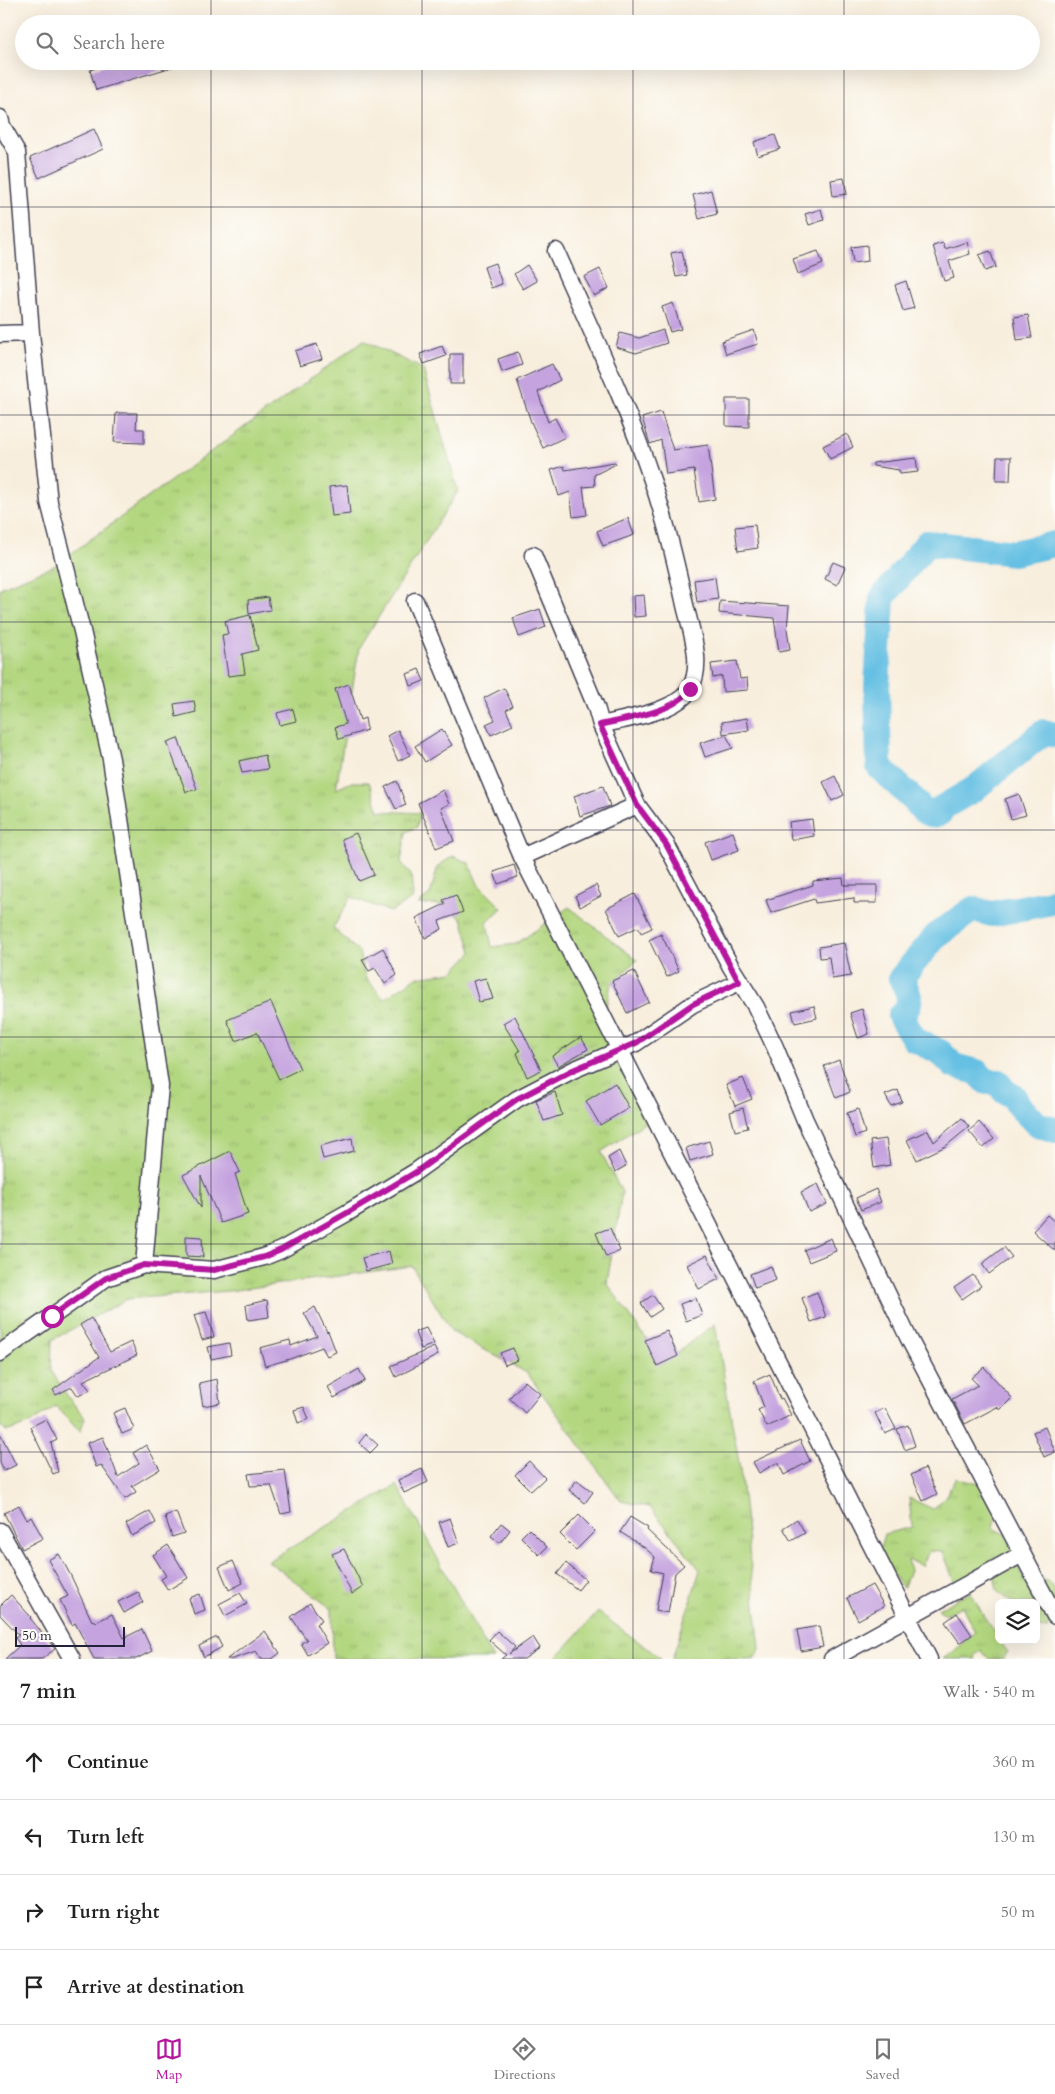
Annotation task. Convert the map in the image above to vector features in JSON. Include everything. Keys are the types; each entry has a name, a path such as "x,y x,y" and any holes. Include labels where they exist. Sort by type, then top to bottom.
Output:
{"street":[{"path":"0,118 2,126 17,152 31,333 49,502 82,631 111,759 160,1086 144,1265"},
{"path":"556,251 620,396 652,480 674,556 696,654 692,683 687,694 666,708 600,725"},
{"path":"0,334 31,333"},
{"path":"534,555 596,707 600,725 637,805 666,844 739,982 756,1007 805,1120 908,1337 1055,1616"},
{"path":"415,601 522,857 929,1659"},
{"path":"522,857 637,805"},
{"path":"0,1353 106,1278 144,1265 214,1270 264,1257 281,1250 416,1172 517,1099 573,1070 621,1051 636,1043 693,1004 739,982"},
{"path":"0,1531 72,1659"},
{"path":"832,1659 1022,1554"}],"green space":[{"path":"364,340 423,369 458,491 359,648 336,789 352,782 369,782 379,811 420,813 417,827 406,832 401,862 411,875 413,898 391,912 351,897 333,928 359,952 365,977 384,999 417,977 453,972 472,952 462,918 442,905 418,904 430,895 438,866 453,856 469,863 478,884 502,908 487,922 492,947 516,944 569,907 637,960 611,985 602,1024 649,1120 601,1152 622,1192 607,1283 663,1363 715,1324 740,1469 760,1649 754,1659 672,1659 700,1570 650,1507 621,1501 527,1373 452,1332 412,1266 228,1291 127,1299 52,1340 51,1370 68,1397 85,1418 80,1432 56,1406 31,1423 6,1432 0,1425 0,588 54,566"},
{"path":"956,1478 974,1483 991,1484 999,1500 993,1528 1025,1545 1012,1552 1021,1574 1039,1575 1055,1589 1055,1617 1048,1629 1040,1628 1040,1599 1008,1599 997,1591 992,1562 955,1584 943,1552 929,1551 922,1566 908,1560 910,1571 903,1588 886,1565 880,1550 884,1534 912,1527 909,1498 933,1509 945,1497"},
{"path":"397,1485 493,1659 333,1659 332,1609 268,1561"},
{"path":"971,1592 983,1615 995,1632 995,1644 1002,1644 1008,1652 1003,1659 989,1659 981,1650 974,1656 975,1659 942,1659 952,1653 975,1632 962,1606 945,1614 938,1609"},
{"path":"598,1612 662,1659 555,1659"}],"building":[{"path":"90,70 162,70 96,90"},
{"path":"94,129 103,149 39,178 30,158"},
{"path":"775,135 780,149 758,156 754,142"},
{"path":"844,178 847,194 833,196 831,180"},
{"path":"711,190 717,214 699,219 693,195"},
{"path":"821,209 824,220 809,225 805,214"},
{"path":"967,242 970,254 949,261 954,278 944,281 933,246 943,243 945,249"},
{"path":"867,245 868,261 853,263 851,247"},
{"path":"682,251 687,275 676,277 671,253"},
{"path":"818,251 823,264 798,274 793,259"},
{"path":"990,251 996,267 985,271 979,255"},
{"path":"495,263 502,284 491,288 484,267"},
{"path":"527,265 537,281 523,289 514,274"},
{"path":"600,269 609,288 594,296 584,277"},
{"path":"906,281 914,308 903,311 895,285"},
{"path":"673,303 681,329 670,332 662,307"},
{"path":"1028,315 1032,338 1017,340 1014,317"},
{"path":"663,330 667,343 636,353 616,347 620,333 639,338"},
{"path":"754,330 758,344 726,354 722,341"},
{"path":"317,344 322,359 300,366 295,351"},
{"path":"442,346 446,356 424,364 420,354"},
{"path":"518,352 522,365 502,372 498,359"},
{"path":"450,354 463,354 463,384 450,384"},
{"path":"552,364 560,380 538,392 548,422 555,418 565,437 543,448 531,422 517,380"},
{"path":"726,399 749,399 749,427 726,426"},
{"path":"661,412 673,450 708,445 715,499 699,502 694,470 666,474 661,440 650,444 642,418"},
{"path":"116,413 137,413 136,429 144,429 144,443 114,442"},
{"path":"847,434 853,447 830,459 823,446"},
{"path":"997,457 1011,457 1010,481 996,481"},
{"path":"916,458 918,472 900,474 899,470 873,466 873,463"},
{"path":"615,462 616,464 594,475 595,486 583,487 587,515 573,517 570,492 559,496 551,470 564,466 565,470"},
{"path":"347,485 350,514 332,516 329,487"},
{"path":"628,518 634,535 603,546 597,531"},
{"path":"755,525 758,548 738,551 735,527"},
{"path":"833,562 845,567 837,585 825,579"},
{"path":"715,577 718,599 697,602 694,580"},
{"path":"644,595 646,616 634,617 633,596"},
{"path":"268,597 270,610 249,614 248,600"},
{"path":"720,601 789,606 787,629 790,650 779,652 774,618 719,613"},
{"path":"540,609 546,627 519,637 513,618"},
{"path":"250,615 258,650 242,654 245,674 228,676 222,635 228,634 225,621"},
{"path":"737,661 740,679 747,678 748,690 723,692 722,676 713,678 711,664"},
{"path":"419,669 424,681 411,686 407,674"},
{"path":"349,684 360,720 365,718 367,730 339,739 335,727 346,724 335,689"},
{"path":"504,688 513,706 506,710 513,725 491,735 486,724 495,720 484,698"},
{"path":"194,701 196,712 176,717 174,704"},
{"path":"293,709 296,721 280,725 277,713"},
{"path":"747,718 749,730 723,734 722,722"},
{"path":"442,729 452,745 425,762 415,746"},
{"path":"398,730 410,755 398,761 387,736"},
{"path":"726,735 733,748 705,757 700,743"},
{"path":"178,738 197,789 186,792 167,742"},
{"path":"265,755 268,769 242,773 239,761"},
{"path":"835,776 844,795 832,801 823,782"},
{"path":"397,781 406,805 396,809 385,787"},
{"path":"603,786 610,806 580,816 574,796"},
{"path":"443,790 449,804 441,808 454,841 436,848 418,803"},
{"path":"1019,794 1026,815 1011,819 1005,799"},
{"path":"812,819 814,836 791,840 789,822"},
{"path":"733,832 739,850 711,860 705,842"},
{"path":"356,833 374,875 359,881 342,839"},
{"path":"514,865 518,877 498,884 494,872"},
{"path":"843,878 844,885 877,885 877,903 854,903 854,898 815,903 814,899 771,913 766,900 813,885 813,881"},
{"path":"596,885 601,896 580,907 575,896"},
{"path":"635,894 652,928 641,933 638,927 619,936 606,909"},
{"path":"456,895 463,912 439,921 442,929 425,938 416,918 445,904 443,900"},
{"path":"661,934 679,971 667,977 649,940"},
{"path":"844,943 851,976 832,979 829,957 820,958 819,947"},
{"path":"383,948 397,975 385,984 375,968 369,971 362,960"},
{"path":"634,971 649,1002 627,1013 612,981"},
{"path":"486,978 493,999 479,1002 473,981"},
{"path":"271,1002 300,1069 279,1079 257,1032 236,1041 227,1020"},
{"path":"814,1006 817,1018 795,1023 792,1011"},
{"path":"862,1009 869,1034 858,1038 850,1013"},
{"path":"515,1016 541,1070 527,1077 517,1053 520,1051 503,1023"},
{"path":"581,1037 588,1049 558,1066 552,1056"},
{"path":"839,1060 850,1092 836,1098 824,1066"},
{"path":"743,1078 752,1099 735,1106 726,1085"},
{"path":"615,1083 629,1108 600,1125 586,1101"},
{"path":"898,1090 902,1102 891,1106 885,1095"},
{"path":"555,1092 562,1115 544,1121 536,1100"},
{"path":"743,1108 748,1128 735,1131 730,1112"},
{"path":"858,1109 865,1133 855,1137 847,1113"},
{"path":"962,1118 969,1127 946,1146 917,1160 907,1140 928,1130 934,1142"},
{"path":"979,1122 994,1139 983,1148 969,1131"},
{"path":"352,1138 354,1151 323,1159 320,1146"},
{"path":"886,1139 890,1165 874,1168 870,1141"},
{"path":"709,1141 713,1154 690,1161 686,1148"},
{"path":"230,1151 240,1172 235,1174 248,1214 221,1223 201,1176 201,1208 183,1175"},
{"path":"619,1151 626,1166 615,1172 608,1158"},
{"path":"818,1184 827,1204 809,1212 801,1192"},
{"path":"876,1189 881,1202 861,1210 856,1198"},
{"path":"1047,1215 1055,1222 1055,1251 1033,1231"},
{"path":"610,1228 620,1251 606,1257 596,1233"},
{"path":"186,1236 202,1237 203,1257 186,1256"},
{"path":"831,1238 836,1251 809,1262 804,1250"},
{"path":"1004,1247 1012,1257 989,1274 982,1264"},
{"path":"389,1251 392,1264 366,1271 362,1258"},
{"path":"707,1255 719,1279 699,1289 687,1265"},
{"path":"771,1266 776,1280 755,1288 750,1274"},
{"path":"973,1275 981,1286 962,1299 954,1288"},
{"path":"817,1292 826,1317 811,1322 802,1298"},
{"path":"653,1295 662,1309 650,1317 641,1303"},
{"path":"696,1298 702,1315 686,1321 680,1304"},
{"path":"267,1300 269,1317 248,1320 246,1305"},
{"path":"315,1307 328,1331 336,1352 327,1356 322,1347 265,1366 260,1348 290,1340 291,1346 317,1336 304,1313"},
{"path":"206,1312 214,1337 202,1340 194,1315"},
{"path":"91,1318 110,1352 131,1342 137,1355 83,1381 90,1390 78,1396 72,1387 56,1395 53,1390 99,1357 80,1325"},
{"path":"426,1328 434,1344 421,1349 415,1332"},
{"path":"667,1331 678,1356 657,1366 645,1340"},
{"path":"229,1343 231,1355 211,1359 208,1347"},
{"path":"434,1347 438,1355 396,1377 391,1366"},
{"path":"513,1348 518,1360 505,1365 500,1353"},
{"path":"984,1367 1012,1398 1000,1410 997,1407 965,1424 952,1399 978,1385 971,1378"},
{"path":"359,1369 365,1381 334,1398 328,1387"},
{"path":"770,1374 780,1399 782,1398 791,1415 767,1427 758,1410 764,1407 754,1381"},
{"path":"217,1379 220,1403 203,1406 199,1383"},
{"path":"525,1381 540,1394 525,1413 509,1398"},
{"path":"304,1407 309,1419 298,1423 294,1410"},
{"path":"125,1408 134,1429 122,1434 113,1413"},
{"path":"885,1408 896,1429 885,1434 875,1413"},
{"path":"46,1419 57,1440 51,1443 58,1472 53,1474 30,1427"},
{"path":"908,1425 915,1446 905,1450 897,1429"},
{"path":"1045,1427 1055,1452 1044,1457 1033,1432"},
{"path":"0,1433 16,1465 4,1471 0,1463"},
{"path":"366,1434 378,1445 370,1453 359,1443"},
{"path":"103,1437 118,1477 139,1463 133,1453 146,1445 160,1469 132,1486 136,1492 125,1499 101,1465 96,1467 87,1443"},
{"path":"800,1440 810,1461 784,1475 778,1462 759,1473 753,1462"},
{"path":"529,1461 545,1478 531,1491 515,1475"},
{"path":"925,1468 937,1494 923,1501 911,1475"},
{"path":"422,1469 428,1482 404,1493 398,1480"},
{"path":"285,1470 291,1512 281,1514 271,1485 250,1486 248,1474"},
{"path":"577,1480 593,1492 585,1503 569,1490"},
{"path":"19,1505 27,1520 31,1517 43,1538 22,1549 4,1513"},
{"path":"150,1511 156,1523 132,1536 126,1524"},
{"path":"176,1512 184,1533 172,1537 165,1516"},
{"path":"579,1515 595,1531 576,1550 560,1534"},
{"path":"630,1517 648,1528 647,1530 684,1565 675,1573 668,1613 656,1610 663,1573 651,1570 655,1557 645,1548 620,1532"},
{"path":"450,1518 459,1543 448,1547 439,1522"},
{"path":"797,1519 805,1533 791,1541 783,1528"},
{"path":"501,1523 510,1530 500,1543 491,1536"},
{"path":"529,1529 547,1547 539,1555 521,1537"},
{"path":"168,1545 188,1578 168,1590 161,1579 166,1576 153,1555"},
{"path":"344,1549 363,1587 352,1594 332,1554"},
{"path":"59,1554 92,1621 96,1622 112,1614 124,1638 142,1629 152,1651 136,1659 94,1659 75,1623 72,1625 60,1600 68,1596 48,1560"},
{"path":"233,1561 243,1583 229,1590 219,1567"},
{"path":"566,1563 586,1580 578,1590 557,1574"},
{"path":"872,1585 884,1606 858,1620 847,1598"},
{"path":"138,1592 143,1602 124,1613 118,1602"},
{"path":"240,1593 247,1604 225,1616 219,1604"},
{"path":"200,1594 205,1610 194,1614 189,1598"},
{"path":"11,1595 31,1617 55,1649 42,1659 5,1659 20,1645 15,1638 19,1635 0,1615 0,1606"},
{"path":"310,1603 322,1620 316,1624 327,1643 308,1655 301,1643 307,1640 291,1617"},
{"path":"957,1613 972,1635 960,1643 945,1622"},
{"path":"819,1626 823,1647 801,1651 797,1630"},
{"path":"265,1631 280,1653 272,1659 261,1659 256,1651 233,1659 227,1659"},
{"path":"497,1631 515,1647 509,1654 533,1637 540,1648 524,1659 501,1659 506,1655 489,1640"},
{"path":"217,1637 222,1647 204,1657 199,1646"}],"waterway":[{"path":"1055,544 1014,553 927,543 882,598 877,687 879,767 923,811 933,815 940,813 940,809 974,789 1044,732 1055,735"},
{"path":"1055,900 992,914 973,909 936,936 901,978 908,993 909,1003 905,1012 900,1016 915,1040 940,1052 954,1066 977,1072 987,1082 998,1082 1004,1091 1014,1097 1018,1105 1037,1124 1055,1130"}],"route":[{"path":"52,1316 106,1278 144,1265 214,1270 264,1257 281,1250 416,1172 517,1099 573,1070 621,1051 636,1043 693,1004 739,982 666,844 637,805 600,725 666,708 687,694 690,689"}]}
